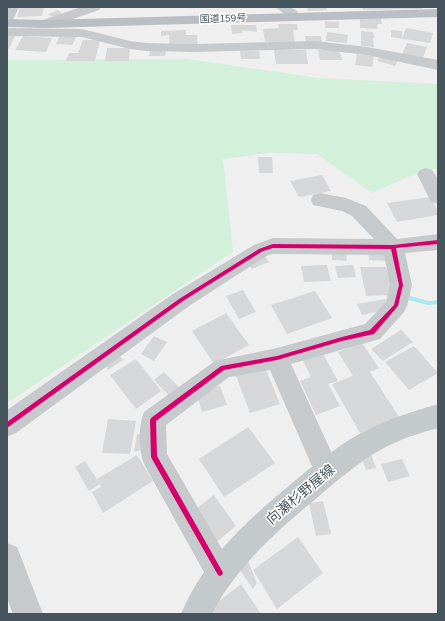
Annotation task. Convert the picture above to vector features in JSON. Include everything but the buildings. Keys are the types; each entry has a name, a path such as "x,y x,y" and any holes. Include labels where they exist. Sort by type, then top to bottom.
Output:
{"highway":[{"name":"国道159号","path":"7,23 45,24 438,13"}],"main road":[{"name":"向瀬杉野屋線","path":"196,614 220,573 258,531 328,471 367,444 402,427 438,416"}],"street":[{"path":"7,19 12,7"},
{"path":"45,24 94,7"},
{"path":"282,7 292,13 294,18"},
{"path":"7,32 82,33 130,45 146,47 196,48 315,46 367,51 438,65"},
{"path":"426,174 438,196"},
{"path":"220,573 154,457 154,420 223,368 277,358 372,332 396,306 401,285 393,247 359,211 346,205 320,200"},
{"path":"7,426 181,300 261,250 273,246 393,247 438,242"},
{"path":"277,358 328,471"},
{"path":"7,557 28,614"}],"green space":[{"path":"188,59 319,78 438,84 438,169 426,169 372,193 317,154 269,153 223,159 233,252 7,403 7,60"}],"waterway":[{"path":"407,297 428,303 438,302"}],"cycle path":[{"path":"220,573 154,457 153,420 223,368 277,358 372,332 396,306 401,285 393,247 438,242"},
{"path":"7,425 181,300 261,250 273,246 393,247"}]}
